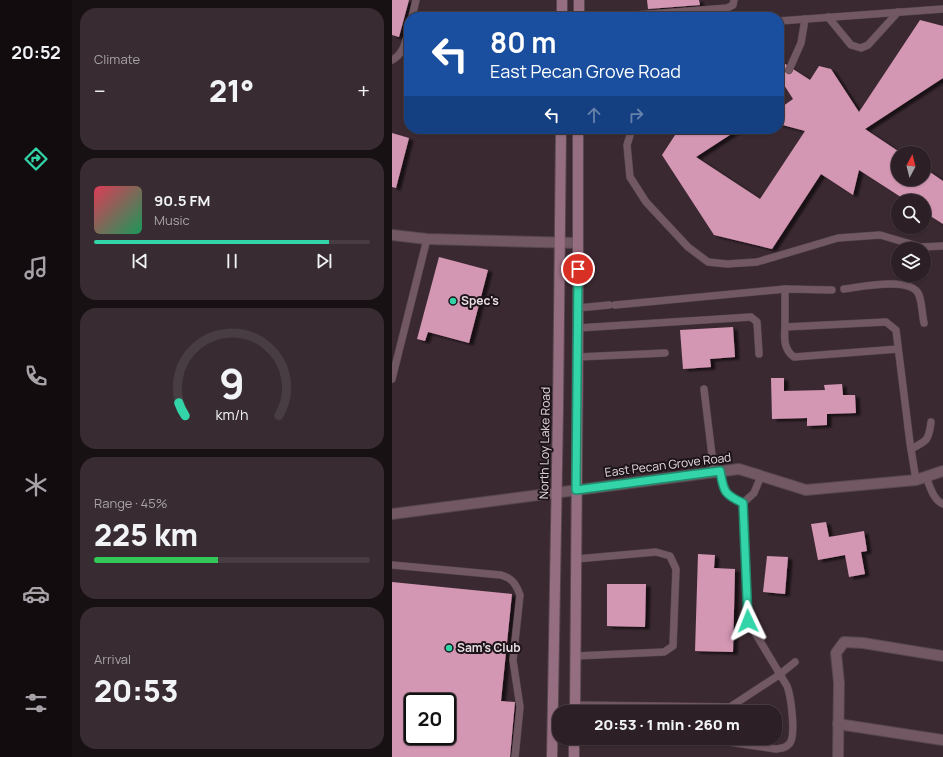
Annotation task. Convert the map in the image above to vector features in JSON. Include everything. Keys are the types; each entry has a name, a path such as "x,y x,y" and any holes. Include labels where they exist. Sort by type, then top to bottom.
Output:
{"main road":[{"path":"562,0 562,12"},
{"path":"579,0 579,12"},
{"name":"North Loy Lake Road","path":"552,757 561,134"},
{"path":"575,705 578,134"},
{"path":"574,745 574,757"}],"street":[{"path":"392,235 427,239 578,244"},
{"name":"East Pecan Grove Road","path":"392,514 739,469 806,490 916,480 943,471"},
{"path":"838,757 839,684 836,653 844,642 863,643 943,656"},
{"path":"838,724 943,740"}],"lane":[{"path":"413,12 416,0"},
{"path":"675,12 727,8 733,5 734,0"},
{"path":"784,21 943,9"},
{"path":"828,17 851,45 860,48 868,45 898,12"},
{"path":"790,70 801,44 805,19"},
{"path":"392,60 402,51 404,45"},
{"path":"630,134 627,144 630,177 646,202 688,247 708,262 727,264 757,262 838,238 880,235 921,247 943,246"},
{"path":"392,379 427,239"},
{"path":"844,289 897,284 912,287 919,294 924,323"},
{"path":"785,290 784,340 789,353 794,357 898,350"},
{"path":"578,308 785,290 832,290"},
{"path":"578,328 751,317 757,322 759,354"},
{"path":"785,327 886,322 896,330 916,480"},
{"path":"578,357 665,353"},
{"path":"704,389 717,471 724,489 731,498 743,503"},
{"path":"911,449 924,443 930,435 931,422"},
{"path":"743,503 754,493 761,476"},
{"path":"926,477 936,499 939,503 943,504"},
{"path":"743,503 748,621 779,675 787,686 790,694 792,732 791,741 785,747 776,749 749,745"},
{"path":"575,656 664,652 673,646 676,569 670,556 656,552 576,559"},
{"path":"392,565 501,575 509,578 516,585 520,594 513,660 520,707 515,757"},
{"path":"733,705 779,675 794,662"}],"building":[{"path":"392,0 409,0 406,12 404,12 404,18 399,37 392,35"},
{"path":"647,0 699,0 700,5 648,9"},
{"path":"920,20 943,26 943,78 865,129 891,146 891,186 931,186 931,173 943,181 943,224 931,216 931,194 896,194 859,170 853,195 821,174 772,249 714,235 662,155 676,134 731,134 696,157 760,199 805,131 784,125 784,105 793,99 784,85 784,63 810,80 819,66 831,69 859,112"},
{"path":"392,133 409,138 396,188 392,187"},
{"name":"Spec's","path":"439,257 488,270 469,343 428,332 425,341 417,339"},
{"path":"733,327 735,357 710,359 711,367 683,369 680,330"},
{"path":"771,378 784,378 784,391 825,390 824,385 842,384 843,395 855,395 856,413 827,414 827,425 807,426 807,418 772,419"},
{"path":"826,522 829,537 864,531 867,551 861,552 865,574 849,577 845,555 818,560 811,524"},
{"path":"698,554 715,555 714,568 735,569 733,652 695,651"},
{"path":"767,556 788,557 785,594 763,592"},
{"name":"Sam's Club","path":"392,582 512,594 501,701 515,702 510,757 392,757"},
{"path":"607,584 646,584 645,627 607,626"}],"place":[{"name":"Spec's","path":"453,301"},
{"name":"Sam's Club","path":"449,648"}],"route":[{"path":"578,269 576,490 720,471 724,489 731,498 743,503 748,621"}]}
